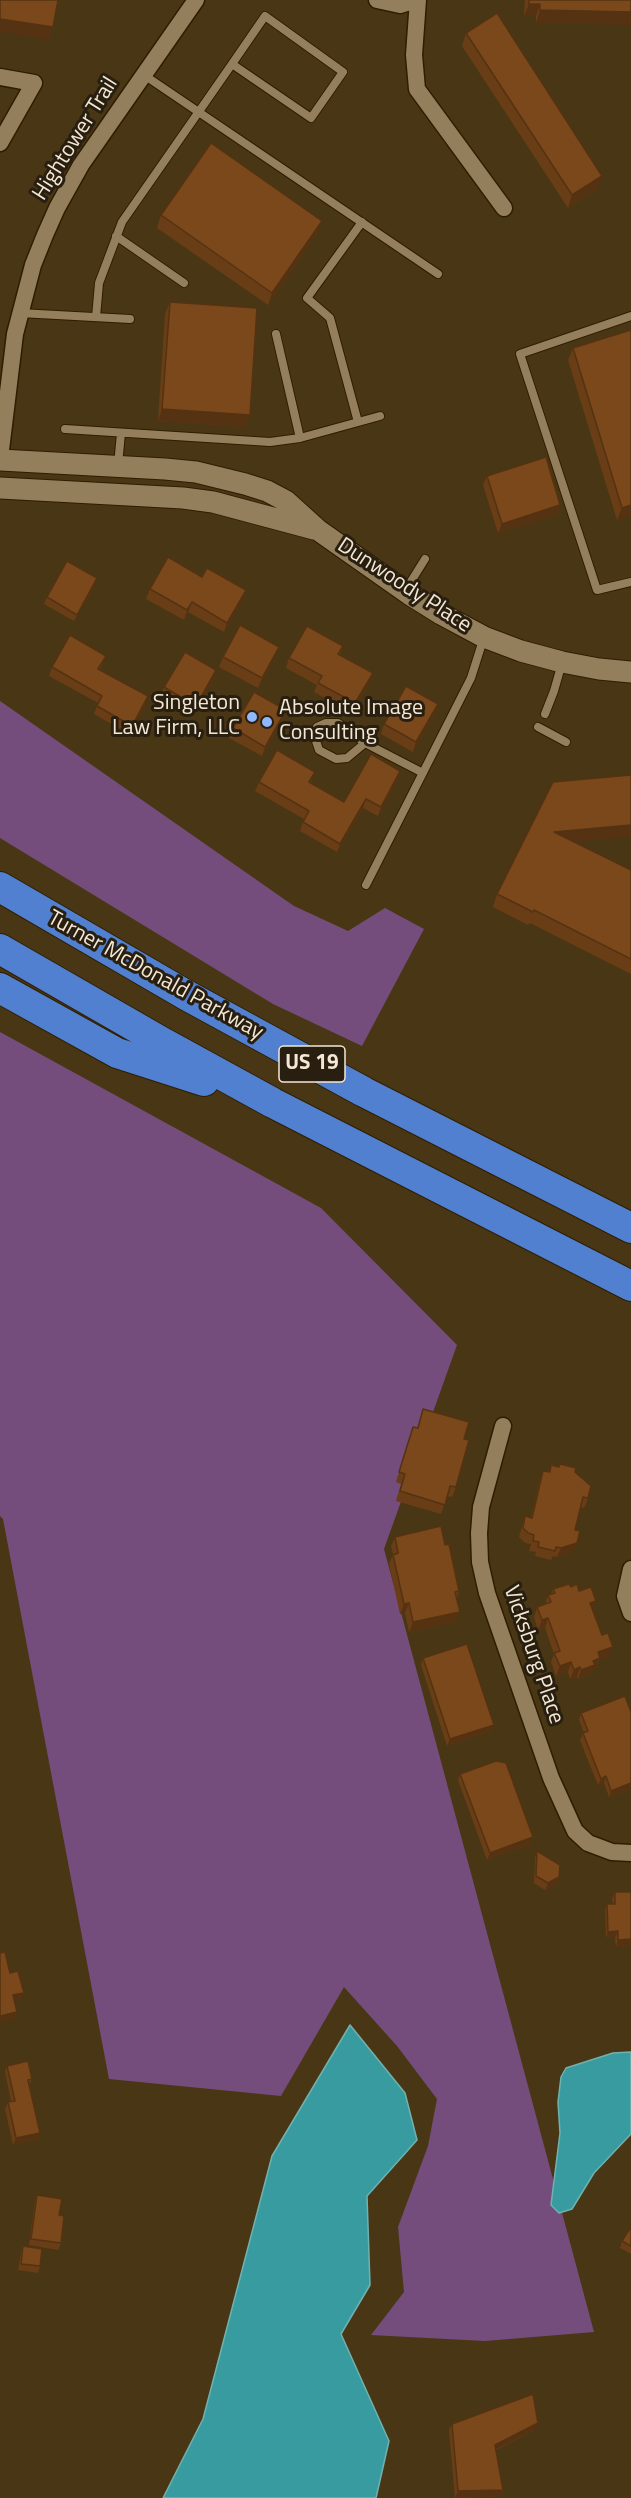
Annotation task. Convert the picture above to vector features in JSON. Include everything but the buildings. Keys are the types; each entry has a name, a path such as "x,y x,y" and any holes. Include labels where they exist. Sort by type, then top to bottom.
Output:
{"highway":[{"name":"Turner McDonald Parkway","path":"0,887 186,995 334,1075 631,1228"},
{"name":"US 19","path":"0,949 273,1103 631,1286"},
{"path":"0,988 117,1053 273,1103"}],"street":[{"name":"Hightower Trail","path":"0,459 11,361 20,313 33,265 57,208 81,165 196,0"},
{"path":"382,0 400,4 417,0 414,55 417,89 504,208"},
{"path":"0,78 34,83 0,143"},
{"name":"Dunwoody Place","path":"0,459 196,472 267,491 286,501 318,530 405,591 484,637 521,651 562,662 631,672"},
{"name":"Dunwoody Place","path":"0,488 203,501 240,508 318,530"},
{"name":"Vicksburg Place","path":"502,1426 481,1507 480,1562 487,1593 551,1778 575,1831 588,1843 612,1852 631,1853"},
{"path":"631,1569 625,1596 631,1612"}],"lane":[{"path":"96,317 99,283 122,222 265,16 343,72 311,117 232,64"},
{"path":"144,75 200,110 438,274"},
{"path":"358,422 330,318 307,298 362,222"},
{"path":"116,237 184,283"},
{"path":"20,313 130,319"},
{"path":"631,316 520,354 597,590 631,582"},
{"path":"276,334 300,438"},
{"path":"65,429 254,442 300,438 380,416"},
{"path":"118,467 121,433"},
{"path":"405,591 425,559"},
{"path":"366,885 471,678 484,637"},
{"path":"545,714 562,662"},
{"path":"365,743 347,758 336,759 319,750 314,735 317,727 326,723 338,723 365,743 423,773"},
{"path":"538,727 566,742"}],"shaded area":[{"path":"0,701 294,906 348,931 385,908 424,929 362,1046 273,1004 0,838"},
{"path":"0,1032 321,1208 457,1345 384,1549 594,2332 485,2341 371,2335 404,2292 398,2227 428,2146 437,2099 397,2046 344,1987 281,2096 109,2079 3,1519 0,1516"}],"water":[{"path":"350,2025 405,2093 417,2140 367,2196 370,2285 341,2334 389,2441 376,2498 163,2498 203,2419 272,2156"},
{"path":"631,2052 631,2134 594,2173 572,2209 559,2213 551,2205 560,2133 558,2102 561,2077 566,2068 613,2053"}],"place":[{"name":"Singleton Law Firm, LLC","path":"252,717"},
{"name":"Absolute Image Consulting","path":"267,722"}]}
